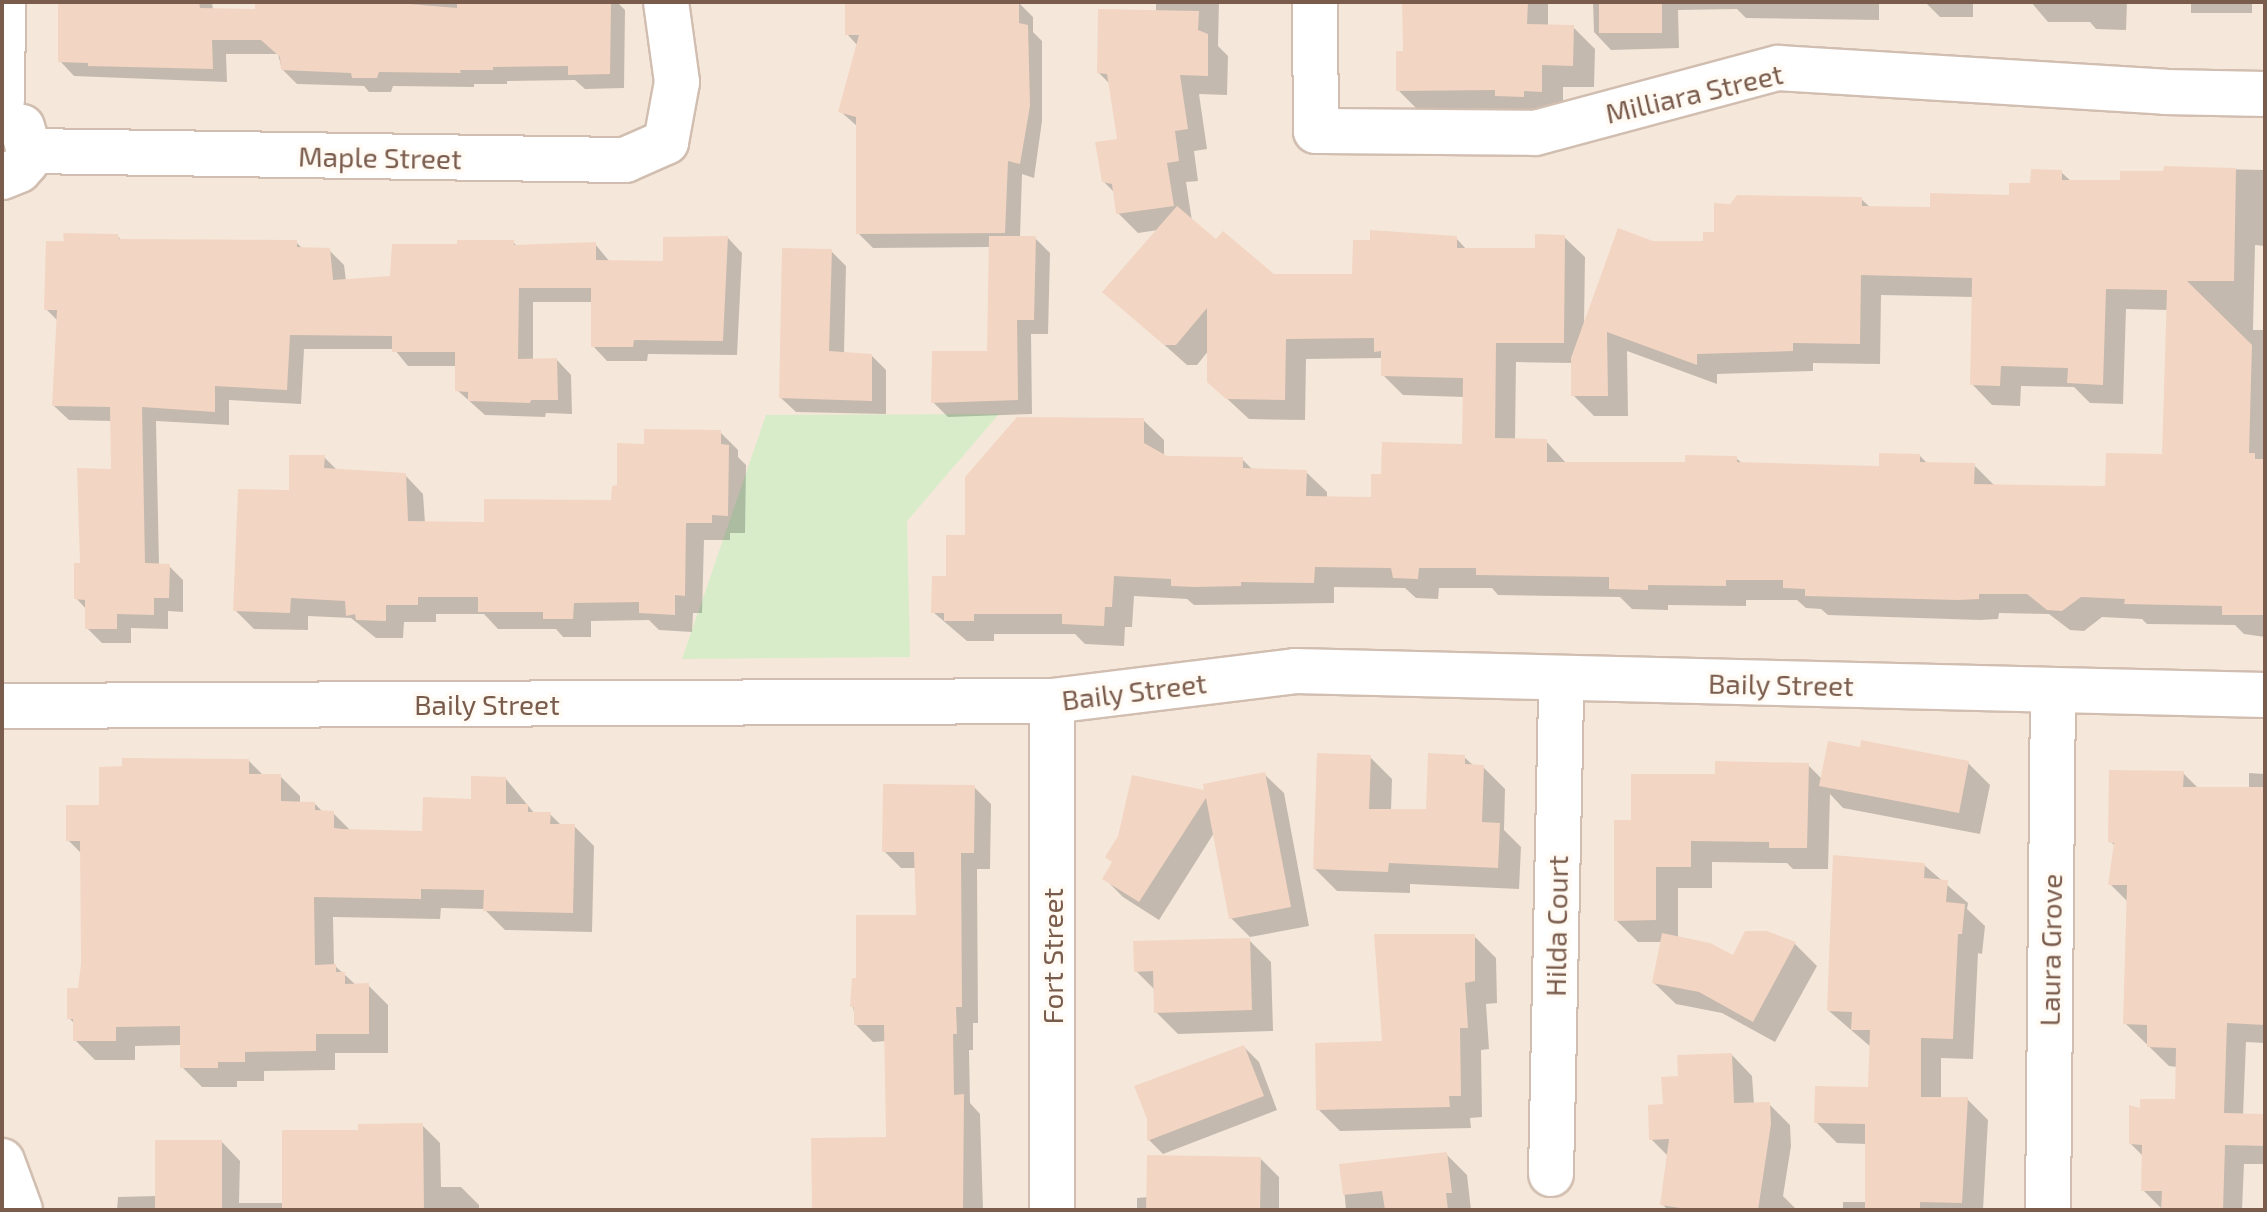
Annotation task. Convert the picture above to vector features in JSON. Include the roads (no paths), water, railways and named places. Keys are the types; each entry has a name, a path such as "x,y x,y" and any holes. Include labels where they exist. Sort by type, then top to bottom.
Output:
{"street":[{"path":"2,100 3,2"},
{"name":"Maple Street","path":"16,164 625,160 666,142 677,82 666,2"},
{"name":"Milliara Street","path":"1315,2 1316,131 1535,133 1778,68 2165,92 2265,94"},
{"path":"2,117 21,127 16,164"},
{"name":"Baily Street","path":"2,706 1052,701 1295,671 2265,695"},
{"name":"Hilda Court","path":"1551,1174 1561,679"},
{"name":"Laura Grove","path":"2048,1210 2053,690"},
{"name":"Fort Street","path":"1052,701 1052,1210"},
{"path":"2,1161 20,1210"}]}
